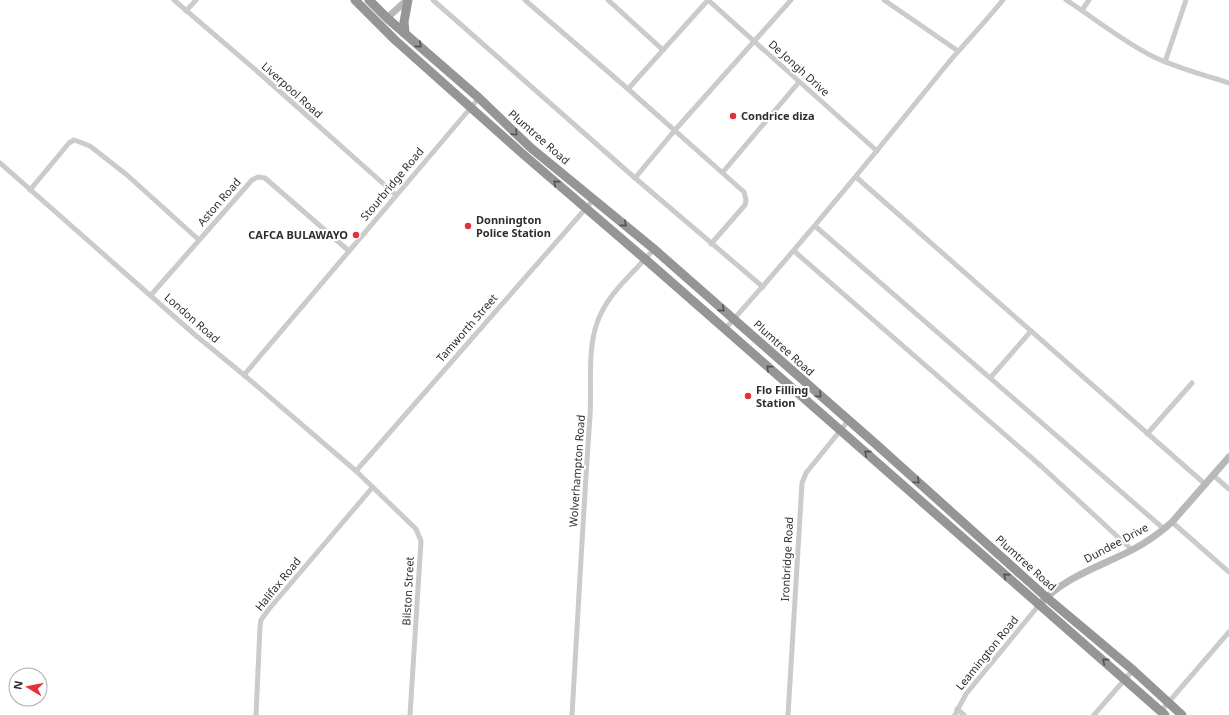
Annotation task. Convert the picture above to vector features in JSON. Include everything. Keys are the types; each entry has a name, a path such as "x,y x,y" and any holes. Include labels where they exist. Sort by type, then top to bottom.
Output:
{"highway":[{"name":"Plumtree Road","path":"355,0 395,40 585,208 876,460 1163,713"},
{"name":"Plumtree Road","path":"370,0 387,18 478,98 531,148 654,249 878,446 1046,597 1133,670 1182,715"},
{"path":"406,34 404,22 408,0"},
{"path":"368,14 378,18 387,18 395,40"}],"street":[{"name":"Liverpool Road","path":"174,0 258,72 396,195"},
{"path":"186,11 196,0"},
{"path":"387,18 408,0"},
{"path":"433,0 635,178 763,287"},
{"path":"524,0 675,130 744,192 746,202 711,244"},
{"path":"608,0 663,50"},
{"path":"628,89 708,0"},
{"name":"De Jongh Drive","path":"708,0 877,151"},
{"path":"635,178 675,130 791,0"},
{"path":"884,0 958,51"},
{"path":"725,329 794,251 958,51 1002,0"},
{"path":"1066,0 1106,28 1153,56 1165,62 1229,83"},
{"path":"1082,10 1089,0"},
{"path":"1165,62 1186,0"},
{"path":"723,172 799,82"},
{"name":"Stourbridge Road","path":"244,375 478,98"},
{"path":"30,190 69,143 74,140 82,142 90,146 127,175 199,240"},
{"name":"London Road","path":"0,163 194,334 356,471 372,488"},
{"name":"Aston Road","path":"151,295 252,180 258,177 265,178 349,251"},
{"path":"856,177 1147,434 1206,484"},
{"name":"Tamworth Street","path":"356,471 594,199"},
{"path":"815,226 1164,529"},
{"name":"Wolverhampton Road","path":"572,715 591,404 593,346 596,324 608,300 654,249"},
{"path":"794,251 1041,466 1132,550"},
{"path":"990,377 1031,331"},
{"path":"1147,434 1192,382"},
{"name":"Ironbridge Road","path":"788,715 802,483 806,473 848,421"},
{"name":"Dundee Drive","path":"1039,605 1046,597 1073,578 1132,550 1151,539 1164,529 1172,522 1229,457"},
{"path":"1213,475 1229,489"},
{"name":"Halifax Road","path":"256,715 261,620 372,488"},
{"name":"Bilston Street","path":"372,488 416,529 421,541 410,715"},
{"path":"1172,522 1229,572"},
{"name":"Leamington Road","path":"955,715 966,694 1039,605"},
{"path":"1163,713 1168,703 1229,632"},
{"path":"1094,715 1133,670"},
{"path":"957,709 964,715"}],"place":[{"name":"Condrice diza","path":"733,116"},
{"name":"Donnington Police Station","path":"468,226"},
{"name":"CAFCA BULAWAYO","path":"356,235"},
{"name":"Flo Filling Station","path":"748,396"}]}
